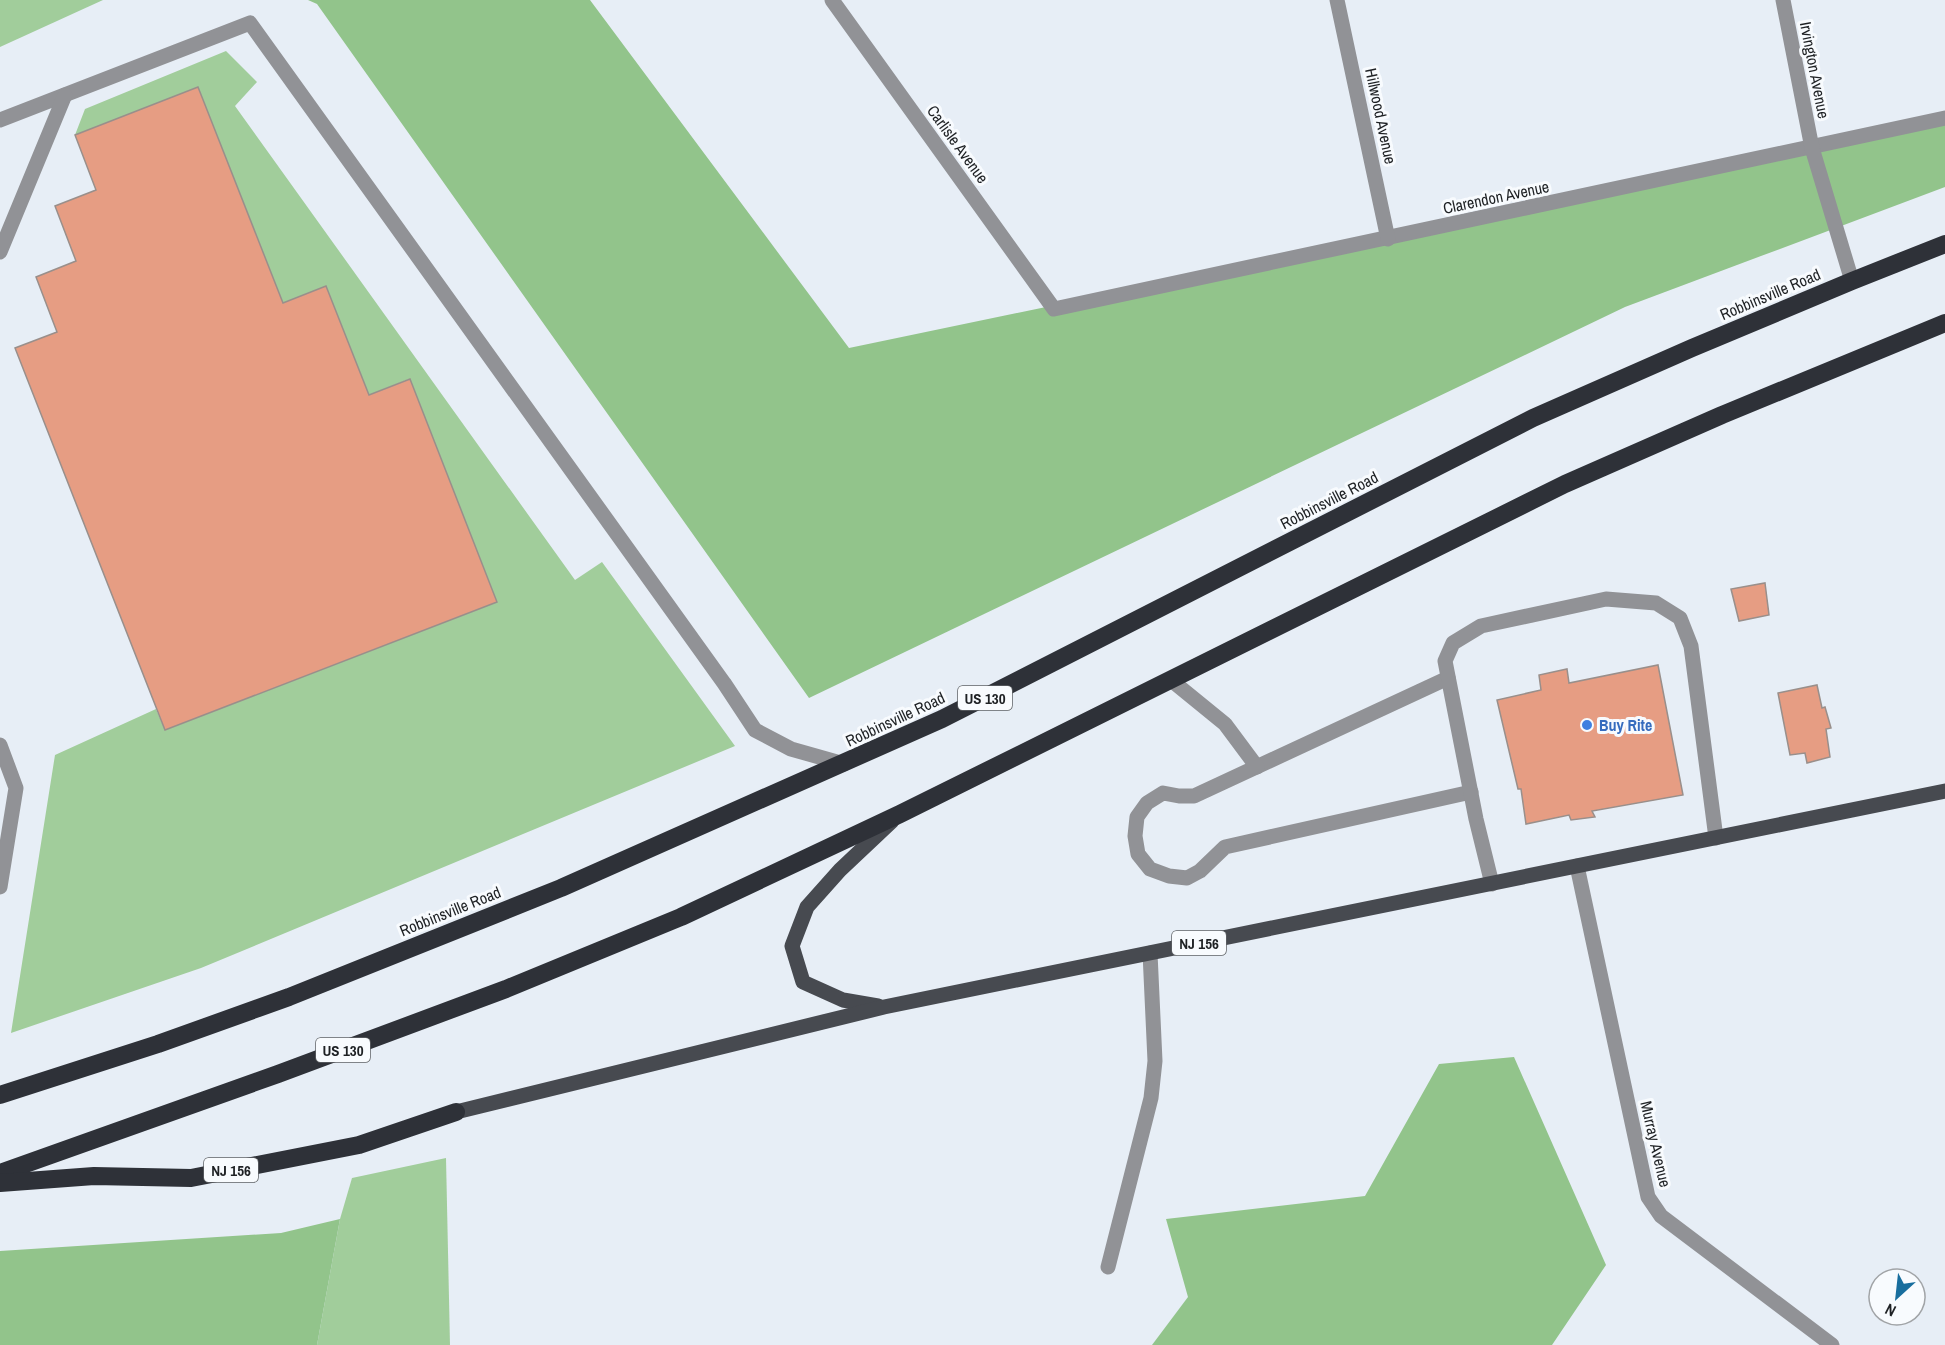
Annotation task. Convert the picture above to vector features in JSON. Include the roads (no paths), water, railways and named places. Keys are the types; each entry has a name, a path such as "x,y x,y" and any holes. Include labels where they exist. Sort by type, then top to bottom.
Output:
{"highway":[{"name":"Robbinsville Road","path":"0,1095 158,1044 289,997 561,888 942,719 1533,418 1852,281 1945,244"},
{"name":"US 130","path":"0,1173 278,1074 506,988 681,916 900,814 1565,484 1722,415 1945,323"},
{"name":"NJ 156","path":"0,1183 94,1176 191,1178 359,1145 456,1112"}],"main road":[{"name":"NJ 156","path":"456,1112 884,1007 1945,791"},
{"path":"884,1007 843,999 803,982 792,946 807,907 840,870 900,814"}],"street":[{"name":"Carlisle Avenue","path":"832,0 1054,309"},
{"name":"Hillwood Avenue","path":"1337,0 1389,239"},
{"name":"Irvington Avenue","path":"1783,0 1812,148 1852,281"},
{"path":"0,120 250,23 755,729 791,749 844,764"},
{"path":"0,252 65,95"},
{"name":"Clarendon Avenue","path":"1054,309 1945,118"},
{"path":"1492,884 1445,661 1453,643 1481,626 1606,598 1656,603 1680,618 1691,646 1716,838"},
{"path":"1448,678 1194,796 1163,793 1147,803 1137,817 1135,836 1138,854 1150,869 1169,876 1187,878 1200,871 1225,848 1471,792"},
{"path":"1171,680 1225,724 1257,766"},
{"path":"0,745 16,788 0,887"},
{"name":"Murray Avenue","path":"1577,866 1648,1197 1660,1216 1832,1345"},
{"path":"1108,1267 1151,1098 1155,1060 1150,953"}],"place":[{"name":"Buy Rite","path":"1587,725"}]}
